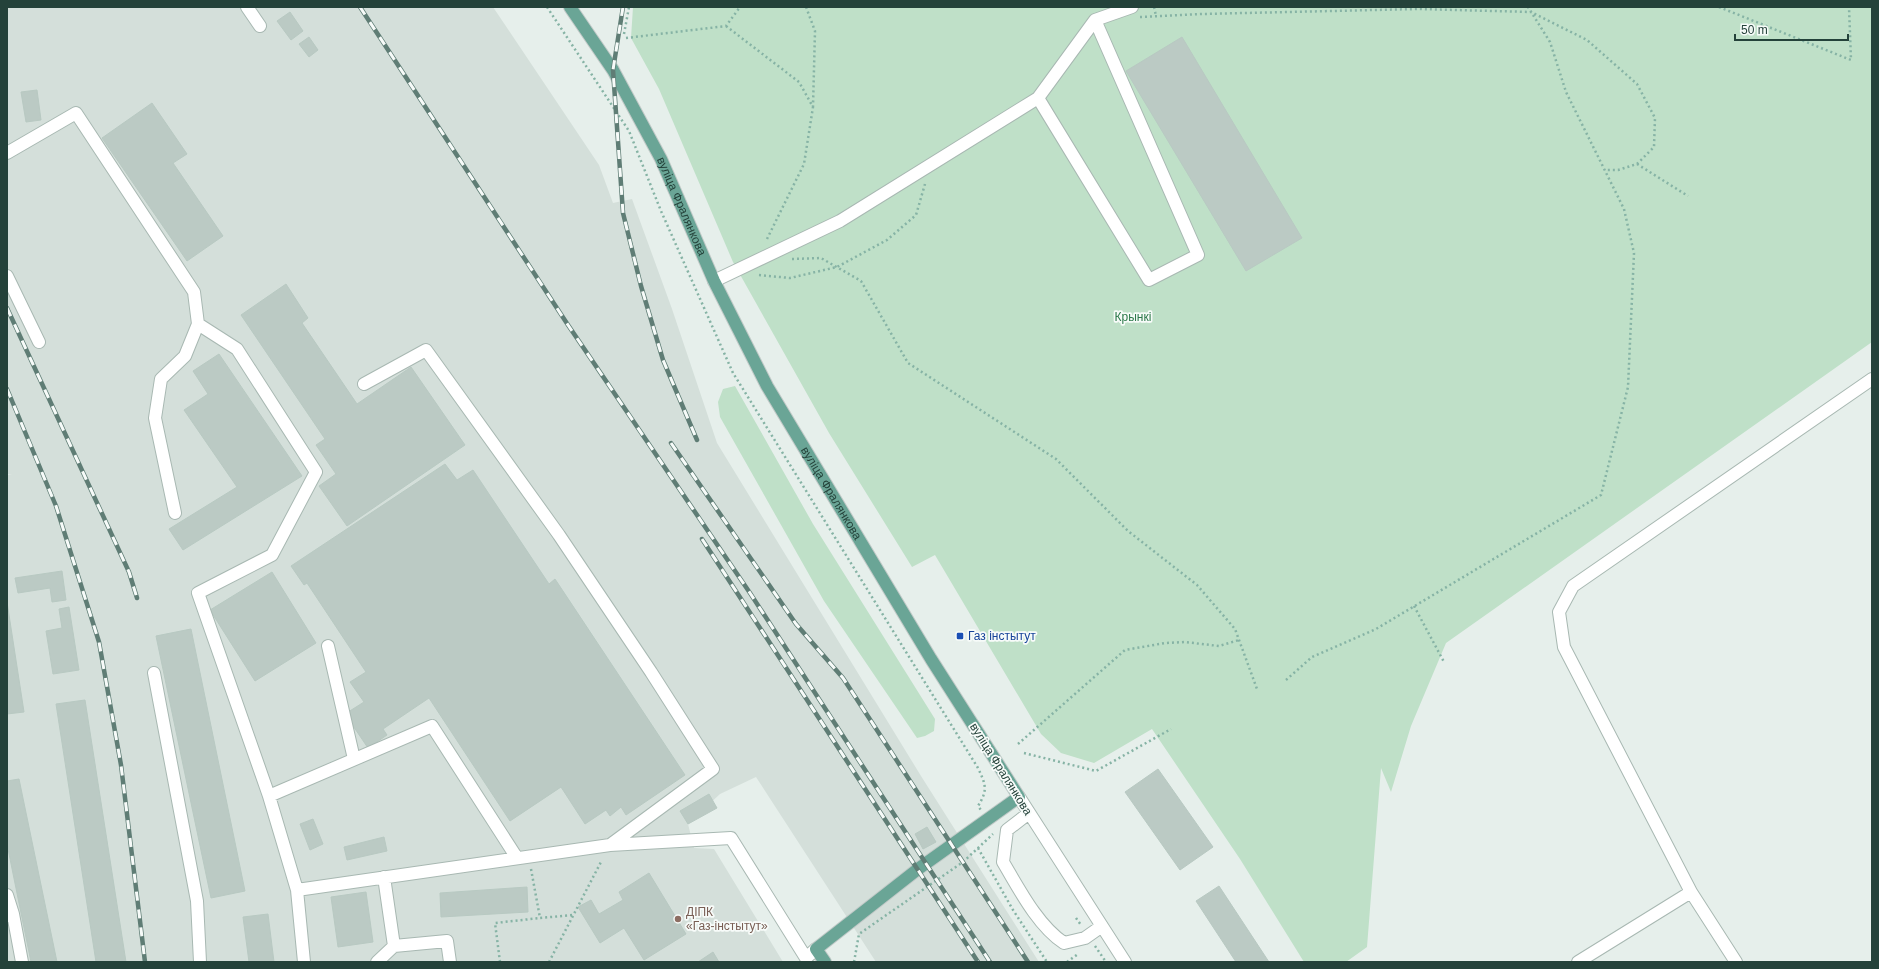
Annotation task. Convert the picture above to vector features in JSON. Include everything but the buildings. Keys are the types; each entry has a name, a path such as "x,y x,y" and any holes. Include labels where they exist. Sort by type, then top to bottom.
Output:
{"main road":[{"name":"вуліца Фралянкова","path":"570,7 613,70 662,160 714,281 771,393 931,659 1019,797"},
{"path":"824,962 816,949 918,869 1019,797"}],"street":[{"path":"247,7 260,26"},
{"path":"714,281 840,221 1038,98 1095,20 1132,12"},
{"path":"1038,98 1149,280 1198,255 1095,20"},
{"path":"7,153 42,131 76,113 194,292 198,324 186,356 161,379 155,418 175,513"},
{"path":"7,276 39,342"},
{"path":"198,324 237,349 316,472 272,555 198,593 269,796 297,890 304,962"},
{"path":"364,384 426,350 559,535 646,665 713,769 610,845"},
{"path":"1736,962 1691,892 1564,647 1559,612 1572,586 1872,380"},
{"path":"328,646 354,759"},
{"path":"154,673 197,901 200,962"},
{"path":"269,796 432,726 523,858"},
{"name":"вуліца Фралянкова","path":"1019,797 1125,962"},
{"path":"1029,813 1007,830 1002,862 1025,898 1053,936 1064,943 1085,938 1102,926"},
{"path":"297,890 610,845 731,838 804,960 816,949"},
{"path":"384,877 394,946"},
{"path":"1578,962 1691,892"},
{"path":"7,895 10,915 22,962"},
{"path":"376,962 394,946 447,941 450,962"}],"path":[{"path":"624,34 629,7"},
{"path":"726,26 740,7"},
{"path":"756,261 804,164 813,107 815,31 806,7"},
{"path":"1154,7 1156,16"},
{"path":"1286,680 1312,657 1376,629 1600,495 1628,387 1634,253 1624,209 1566,92 1550,42 1528,7"},
{"path":"1719,7 1851,60 1849,7"},
{"path":"1132,12 1156,16 1418,9 1531,12 1587,40 1637,84 1655,118 1654,147 1637,164 1618,170 1605,170"},
{"path":"626,38 726,26 799,82 813,107"},
{"path":"734,272 790,278 837,267 887,240 916,215 932,164"},
{"path":"1637,164 1688,196"},
{"path":"785,260 821,258 861,281 908,363 1056,459 1128,531 1197,585 1235,629 1257,689"},
{"path":"1414,606 1444,662"},
{"path":"1018,744 1125,650 1165,643 1185,642 1219,646 1239,640"},
{"path":"1024,753 1096,771 1171,729"},
{"path":"854,962 859,934 963,862 996,831 987,819"},
{"path":"549,962 610,845"},
{"path":"523,858 540,918"},
{"path":"500,962 495,922 573,915"},
{"path":"1093,944 1106,962"}],"shaded area":[{"path":"7,7 493,7 599,165 613,203 632,199 672,309 717,443 921,776 1039,962 876,962 756,777 720,794 688,824 694,848 714,849 783,962 8,962 7,475 12,474 7,474"}],"green space":[{"name":"Крынкі","path":"633,7 1872,7 1872,342 1446,643 1411,726 1391,792 1381,768 1367,947 1346,962 1304,962 1240,859 1152,729 1094,763 1061,753 1041,734 935,555 912,567 829,433 733,262 659,89 631,38"},
{"path":"735,386 813,524 935,719 934,731 917,738 824,601 720,417 718,402 723,389"}],"railway":[{"path":"360,7 568,325 750,593 990,962"},
{"path":"623,7 613,70 623,213 641,286 663,360 697,440"},
{"path":"7,308 129,572 137,598"},
{"path":"7,389 56,506 99,642 121,765 145,962"},
{"path":"671,443 796,624 843,678 1028,962"},
{"path":"702,539 978,962"}],"place":[{"name":"Газ інстытут","path":"960,636"},
{"name":"ДІПК «Газ-інстытут»","path":"678,919"}]}
